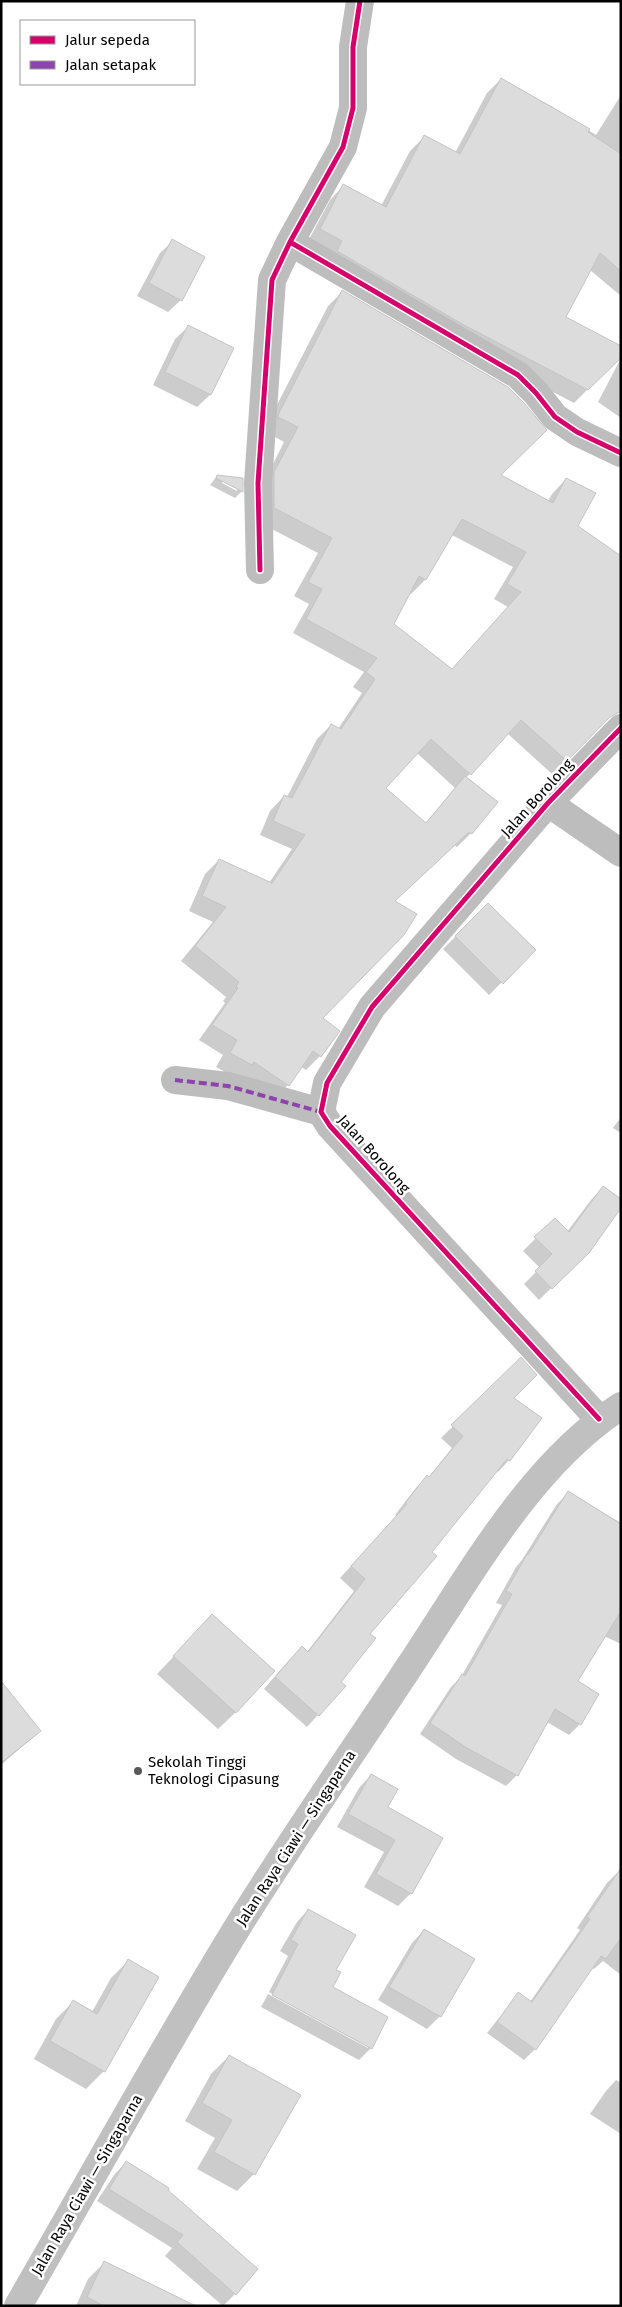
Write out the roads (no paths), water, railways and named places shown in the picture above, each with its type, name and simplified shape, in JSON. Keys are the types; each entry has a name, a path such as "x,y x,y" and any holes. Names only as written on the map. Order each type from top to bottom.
{"main road":[{"name":"Jalan Raya Ciawi — Singaparna","path":"18,2306 241,1922 273,1872 518,1505 563,1452 610,1413"}],"street":[{"path":"260,570 258,483 272,280 290,242 343,146 353,108 353,46 360,1"},
{"path":"290,242 518,375 536,393 555,417 577,432 621,453"},
{"name":"Jalan Borolong","path":"610,1413 330,1126 321,1112 327,1083 372,1007 548,803 621,728"},
{"path":"548,803 621,853"},
{"path":"175,1080 228,1086 321,1112"}],"place":[{"name":"Sekolah Tinggi Teknologi Cipasung","path":"138,1771"}]}
